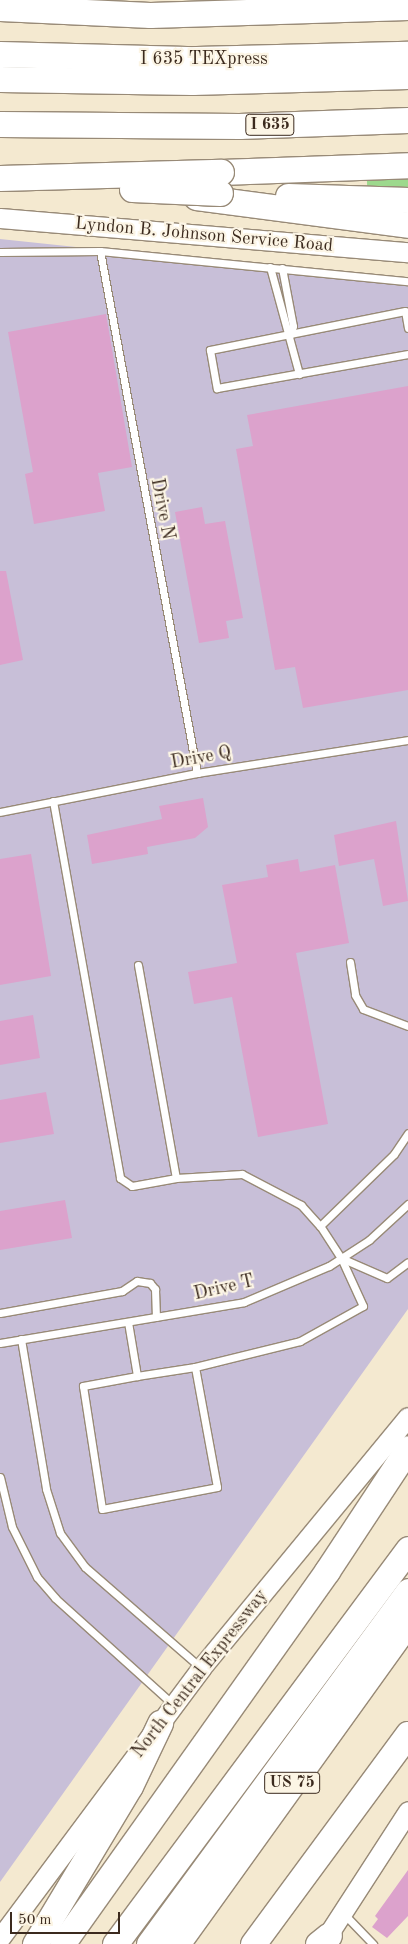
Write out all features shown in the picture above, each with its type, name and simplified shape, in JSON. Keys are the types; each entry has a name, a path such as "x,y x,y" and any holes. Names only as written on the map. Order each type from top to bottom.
{"highway":[{"path":"97,14 133,0"},
{"path":"0,8 97,14 408,7"},
{"name":"I 635 TEXpress","path":"0,54 196,60 408,54"},
{"name":"I 635 TEXpress","path":"0,79 192,82 408,76"},
{"name":"I 635","path":"0,124 239,126 408,120"},
{"path":"0,180 408,165"},
{"path":"0,170 408,226"},
{"path":"0,180 408,200"},
{"path":"68,1935 327,1571 408,1448"},
{"path":"392,1571 408,1534"},
{"name":"US 75","path":"115,1944 408,1549"},
{"path":"149,1944 408,1592"},
{"name":"US 75","path":"177,1944 408,1623"},
{"path":"35,1944 130,1786 167,1714"},
{"path":"253,1944 408,1734"},
{"path":"154,1944 182,1901"}],"main road":[{"name":"Lyndon B. Johnson Service Road","path":"0,218 408,252"},
{"name":"North Central Expressway","path":"0,1938 201,1668 408,1417"},
{"path":"323,1941 344,1914 408,1811"}],"lane":[{"path":"0,252 100,251 408,281"},
{"name":"Drive N","path":"100,251 197,773"},
{"path":"270,267 282,327 290,335"},
{"path":"282,268 293,326 290,335 298,374"},
{"path":"408,328 406,311 210,350 217,388 408,354"},
{"name":"Drive Q","path":"0,812 197,773 408,740"},
{"path":"52,801 120,1178 132,1186 176,1178 242,1174 302,1205 320,1226 341,1258 363,1306 300,1342 194,1368 83,1386 102,1510 217,1487 194,1368"},
{"path":"350,962 355,995 363,1009 408,1026"},
{"path":"138,965 176,1178"},
{"path":"320,1226 394,1154 408,1134"},
{"name":"Drive T","path":"0,1343 244,1302 281,1289 341,1258 408,1204"},
{"path":"341,1258 387,1278 408,1262"},
{"path":"0,1313 122,1291 138,1281 150,1283 155,1289 156,1317"},
{"path":"128,1322 137,1376"},
{"path":"21,1339 46,1489 60,1534 85,1568 201,1668"},
{"path":"0,1477 12,1527 37,1576 55,1598 167,1714"},
{"path":"344,1914 373,1944"}],"shaded area":[{"path":"0,239 408,282 408,1309 0,1882"}],"green space":[{"path":"408,154 408,211 368,208 366,156"}],"building":[{"path":"106,314 132,467 98,473 105,511 34,524 25,474 33,472 8,332"},
{"path":"408,386 408,690 303,708 295,667 275,670 236,449 253,446 247,415"},
{"path":"202,507 205,524 225,521 243,618 226,621 229,638 199,643 175,512"},
{"path":"0,571 6,571 23,660 0,665"},
{"path":"203,798 208,827 195,838 147,847 148,854 92,864 87,835 162,819 159,806"},
{"path":"396,821 408,901 383,906 374,859 339,866 334,835"},
{"path":"31,854 51,976 0,985 0,859"},
{"path":"298,859 300,872 335,865 349,943 296,953 328,1124 258,1137 232,997 194,1004 188,972 237,963 222,885 268,877 266,865"},
{"path":"33,1015 40,1058 0,1065 0,1021"},
{"path":"46,1092 54,1134 0,1143 0,1100"},
{"path":"65,1200 72,1238 0,1250 0,1211"},
{"path":"408,1870 408,1916 387,1938 372,1927 378,1919 375,1916"}]}
